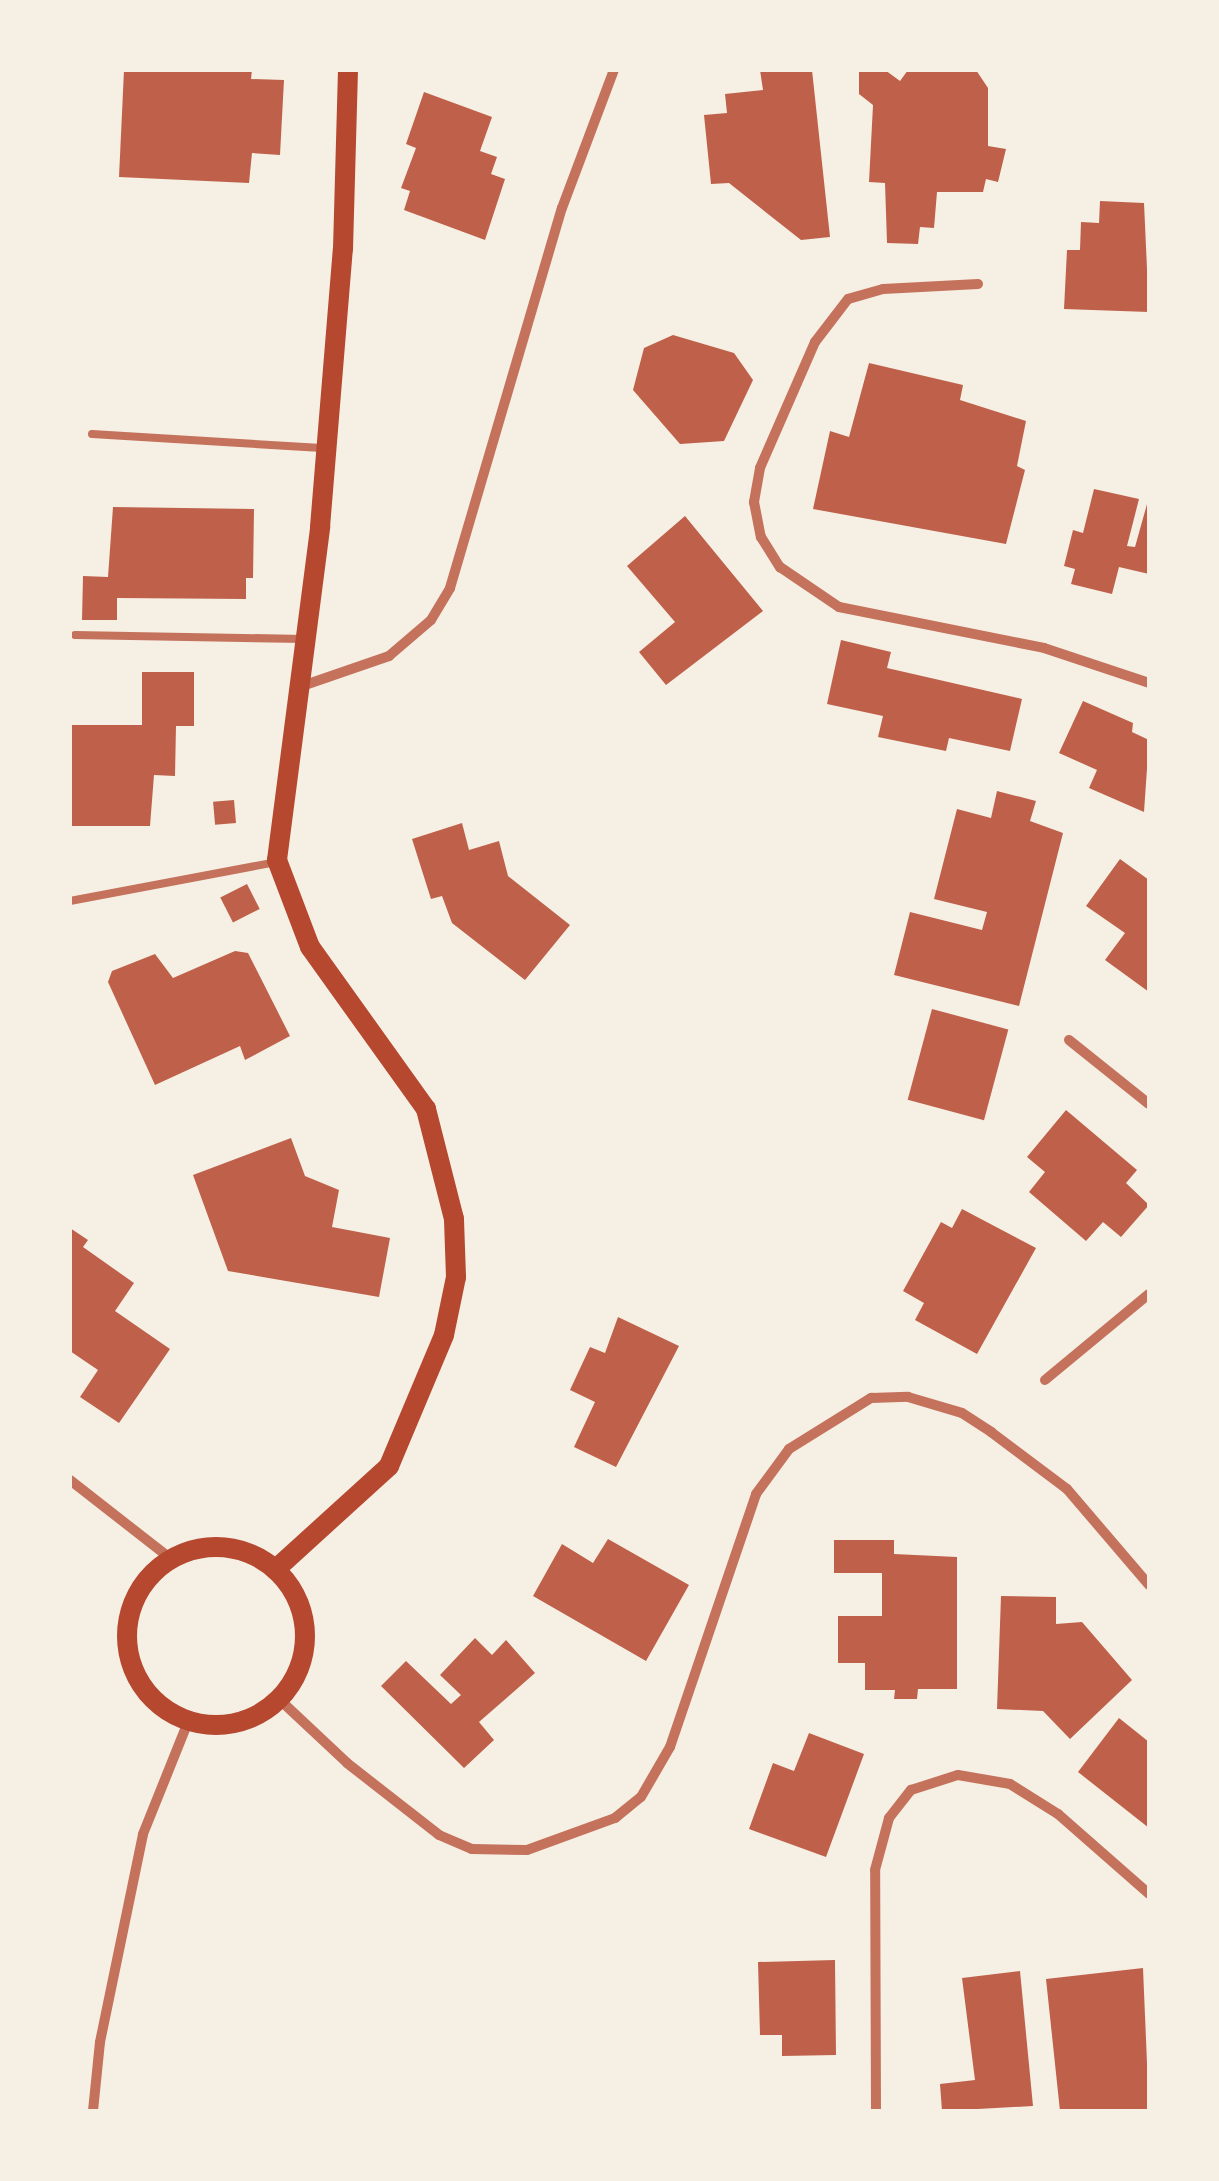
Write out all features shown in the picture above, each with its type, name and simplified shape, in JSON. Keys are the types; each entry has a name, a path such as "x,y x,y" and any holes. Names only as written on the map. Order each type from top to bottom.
{"main road":[{"path":"276,1569 389,1466 438,1353 456,1277 454,1219 426,1108 310,947 278,862 304,685 327,448 343,249 348,70"},
{"path":"225,1548 276,1569 294,1592 305,1648 297,1677 280,1700 236,1724 188,1722 150,1698 128,1646 139,1591 171,1559 225,1548"}],"street":[{"path":"304,685 337,678 388,656 431,620 450,588 562,208 614,70"},
{"path":"978,284 883,290 848,299 815,342 760,468 754,502 761,537 793,579 839,607 1044,648 1149,683"},
{"path":"1070,1040 1149,1104"},
{"path":"1045,1380 1149,1294"},
{"path":"280,1700 378,1787 440,1835 472,1850 527,1850 615,1818 641,1797 670,1747 756,1494 789,1449 871,1398 908,1397 962,1413 991,1432 1067,1489 1149,1586"},
{"path":"70,1480 171,1559"},
{"path":"93,2111 100,2042 143,1834 188,1722"},
{"path":"876,2111 875,1870 888,1818 911,1790 958,1774 1010,1784 1058,1814 1149,1894"}],"lane":[{"path":"92,434 327,448"},
{"path":"75,635 309,639"},
{"path":"70,901 278,862"}],"building":[{"path":"124,70 252,70 251,79 284,80 280,155 252,153 249,183 119,177"},
{"path":"760,70 812,70 830,237 801,240 729,183 711,184 704,115 727,113 725,94 763,90"},
{"path":"859,70 885,70 900,81 908,70 976,70 988,88 988,146 1006,149 998,182 986,179 983,192 937,192 934,228 920,227 918,244 887,243 885,183 869,182 873,105 859,94"},
{"path":"424,92 492,117 480,151 497,157 491,174 505,179 485,240 404,210 410,191 401,188 416,148 406,144"},
{"path":"1100,201 1144,203 1149,312 1064,309 1067,250 1080,250 1081,222 1099,223"},
{"path":"673,335 734,353 753,380 724,441 680,444 633,390 644,348"},
{"path":"869,363 963,385 960,400 1026,421 1017,466 1025,470 1006,544 813,509 830,431 849,437"},
{"path":"1094,489 1139,499 1127,546 1135,547 1149,497 1149,574 1119,567 1112,594 1071,584 1075,569 1064,566 1073,530 1083,533"},
{"path":"113,507 254,509 253,578 246,578 246,599 117,598 117,620 82,620 83,576 108,577"},
{"path":"685,516 763,611 666,685 639,652 675,622 627,566"},
{"path":"841,640 891,652 887,668 1022,699 1010,751 949,738 946,751 878,737 883,716 827,704"},
{"path":"142,672 194,672 194,726 176,726 175,776 154,775 150,826 70,826 70,725 142,725"},
{"path":"1083,701 1133,723 1132,732 1149,740 1144,812 1089,788 1097,770 1059,753"},
{"path":"997,791 1036,801 1030,821 1063,833 1019,1006 894,975 910,912 982,930 987,912 934,899 957,809 991,818"},
{"path":"234,800 236,823 215,825 213,802"},
{"path":"462,823 469,850 499,841 508,876 570,925 525,980 452,923 442,896 431,899 412,839"},
{"path":"1120,859 1149,880 1149,992 1105,960 1125,933 1086,906"},
{"path":"247,884 260,909 233,923 220,898"},
{"path":"235,951 248,953 290,1036 245,1060 240,1046 155,1085 108,982 112,971 155,954 173,978"},
{"path":"932,1009 1008,1029 984,1120 908,1100"},
{"path":"1066,1110 1137,1170 1126,1183 1149,1205 1121,1237 1103,1222 1086,1241 1029,1192 1045,1172 1027,1157"},
{"path":"291,1138 305,1176 339,1190 332,1227 390,1238 379,1297 228,1271 193,1175"},
{"path":"962,1209 1036,1248 977,1354 915,1320 924,1303 903,1291 941,1222 952,1228"},
{"path":"70,1228 88,1240 83,1247 134,1283 115,1311 170,1349 119,1423 80,1397 98,1370 70,1351"},
{"path":"618,1317 679,1346 616,1467 574,1447 595,1402 570,1390 590,1347 605,1353"},
{"path":"608,1539 689,1585 646,1661 533,1596 562,1544 593,1563"},
{"path":"834,1540 894,1540 894,1554 957,1557 957,1689 918,1689 917,1699 894,1699 895,1690 865,1690 865,1663 838,1663 838,1616 882,1616 882,1573 834,1573"},
{"path":"1001,1596 1056,1597 1056,1624 1082,1622 1132,1680 1070,1739 1043,1711 997,1709"},
{"path":"475,1638 492,1655 506,1640 535,1673 479,1722 494,1740 464,1768 381,1686 406,1661 451,1704 461,1695 440,1675"},
{"path":"1119,1718 1149,1742 1149,1828 1078,1772"},
{"path":"809,1733 864,1754 826,1857 749,1829 773,1763 794,1771"},
{"path":"835,1960 836,2055 782,2056 782,2035 760,2035 758,1962"},
{"path":"1143,1968 1149,2111 1060,2111 1046,1979"},
{"path":"1020,1971 1033,2106 942,2111 940,2084 975,2080 962,1978"}]}
